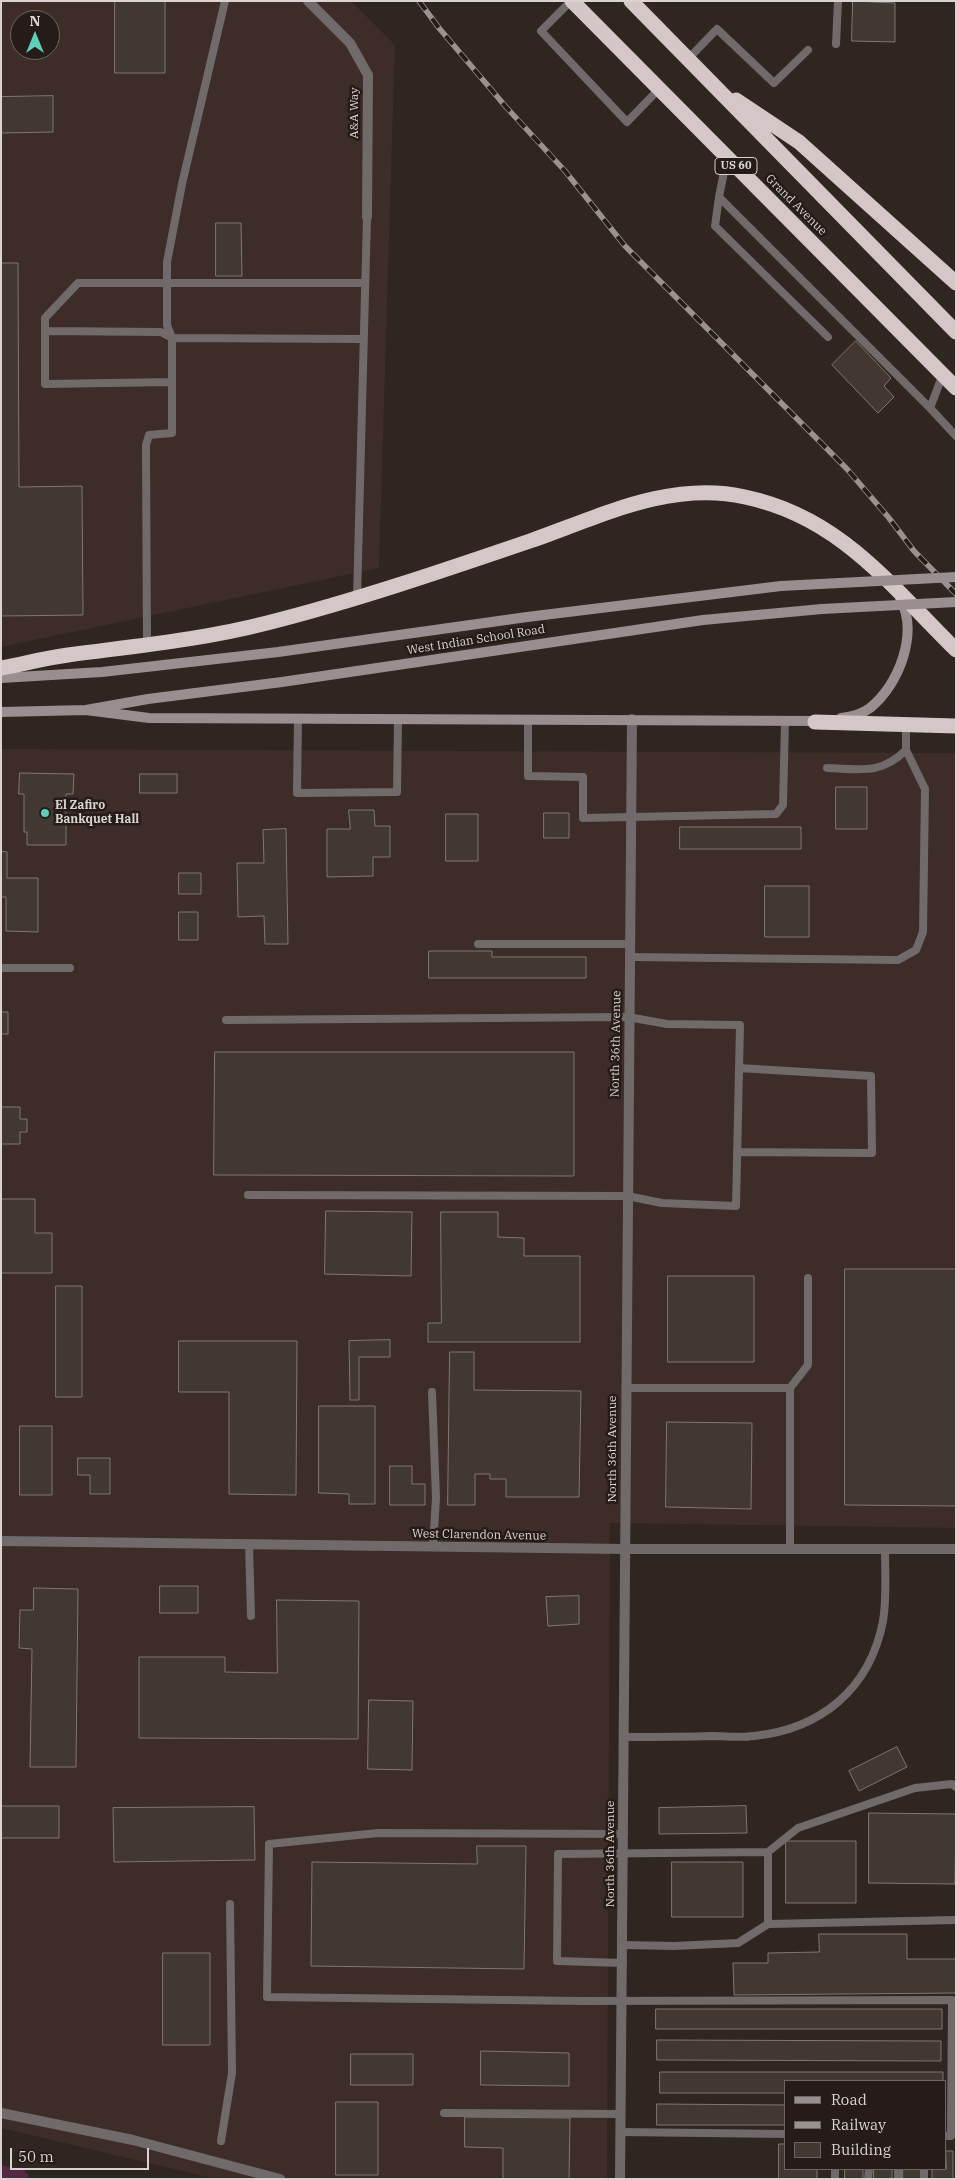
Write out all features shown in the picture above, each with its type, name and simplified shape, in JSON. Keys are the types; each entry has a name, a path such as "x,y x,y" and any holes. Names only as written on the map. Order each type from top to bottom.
{"highway":[{"name":"Grand Avenue","path":"572,1 955,386"},
{"name":"Grand Avenue","path":"631,1 956,332"},
{"path":"709,81 799,142 956,283"},
{"path":"1,668 65,655 147,646 212,636 268,623 530,541 646,500 693,493 743,496 795,512 838,537 894,586 956,650"},
{"path":"815,722 906,723 956,726"}],"main road":[{"name":"West Indian School Road","path":"1,678 102,672 278,652 527,616 780,586 956,577"},
{"path":"86,710 149,718 632,719 815,722 847,718 869,709 886,691 894,679 904,650 906,618 903,603 894,586"},
{"name":"West Indian School Road","path":"1,712 86,710 148,699 282,682 703,620 822,609 956,602"}],"street":[{"name":"A&A Way","path":"308,1 350,43 368,74 367,217"},
{"name":"North 36th Avenue","path":"620,2179 624,1854 628,1017 632,719"},
{"name":"West Clarendon Avenue","path":"1,1541 625,1549 956,1549"},
{"path":"1,2113 132,2140 280,2179"}],"lane":[{"path":"147,646 146,445 148,435 172,433 172,338 167,325 167,262 182,184 225,1"},
{"path":"572,1 541,31 627,122 659,89"},
{"path":"836,44 838,1"},
{"path":"688,59 717,29 774,82 808,50"},
{"path":"727,157 715,226 828,337"},
{"path":"720,197 956,436"},
{"path":"357,596 367,217"},
{"path":"172,382 45,384 45,318 78,283 365,283"},
{"path":"45,331 161,332 172,338 364,339"},
{"path":"930,408 943,374"},
{"path":"298,719 297,792 397,792 398,719"},
{"path":"528,719 528,776 583,778 583,818 776,814 783,805 785,721"},
{"path":"630,957 898,960 916,950 923,932 925,788 906,750 906,723"},
{"path":"828,768 874,769 895,761 906,750"},
{"path":"478,944 629,944"},
{"path":"1,968 70,968"},
{"path":"226,1020 628,1017 667,1024 740,1025 736,1206 662,1203 627,1196 248,1195"},
{"path":"737,1152 872,1153 871,1076 739,1068"},
{"path":"790,1549 790,1388 808,1365 808,1278"},
{"path":"626,1388 790,1388"},
{"path":"432,1392 436,1498 433,1547"},
{"path":"249,1544 251,1616"},
{"path":"624,1737 754,1736 789,1728 819,1716 845,1698 864,1673 883,1621 885,1549"},
{"path":"623,1963 557,1961 558,1854 768,1852 798,1828 914,1788 952,1784 956,1787"},
{"path":"624,1834 378,1833 269,1844 267,1997 584,2001 622,1999 952,2000 951,2138"},
{"path":"768,1852 768,1924"},
{"path":"222,2142 232,2073 230,1904"},
{"path":"623,1945 674,1946 738,1943 768,1924 956,1920"},
{"path":"444,2112 621,2114"},
{"path":"621,2132 784,2134"}],"shaded area":[{"path":"1,1 351,1 395,45 379,568 1,647"},
{"path":"1,749 956,753 956,1528 610,1523 607,2179 216,2179 1,2128"}],"building":[{"path":"115,1 165,1 165,73 115,73"},
{"path":"853,1 895,3 895,42 852,41"},
{"path":"53,96 53,132 1,133 1,97"},
{"path":"216,223 241,223 242,276 216,276"},
{"path":"1,263 18,263 19,487 82,486 83,615 1,616"},
{"path":"856,341 891,378 884,386 894,397 878,413 832,365"},
{"name":"El Zafiro Bankquet Hall","path":"20,773 74,774 73,794 66,794 66,845 27,845 27,832 24,832 24,794 19,794"},
{"path":"140,774 177,774 177,793 140,793"},
{"path":"836,787 867,787 867,829 836,829"},
{"path":"349,810 374,810 375,826 390,826 390,857 373,857 373,876 327,877 327,829 350,829"},
{"path":"544,813 569,813 569,838 544,838"},
{"path":"446,814 478,814 478,861 446,861"},
{"path":"680,827 801,827 801,849 680,849"},
{"path":"286,829 288,944 265,944 264,916 238,917 237,863 264,863 263,830"},
{"path":"1,851 7,852 7,878 38,878 38,932 6,931 6,897 1,897"},
{"path":"179,873 201,873 201,894 179,894"},
{"path":"765,886 809,886 809,937 765,937"},
{"path":"179,912 198,912 198,940 179,940"},
{"path":"429,951 492,951 492,957 586,957 586,978 429,978"},
{"path":"1,1012 8,1012 8,1034 1,1034"},
{"path":"215,1052 574,1052 574,1176 214,1175"},
{"path":"1,1107 20,1107 20,1119 27,1119 27,1132 20,1132 20,1144 1,1144"},
{"path":"1,1199 35,1199 35,1233 52,1233 52,1273 1,1273"},
{"path":"326,1211 412,1212 411,1276 325,1274"},
{"path":"441,1212 498,1212 498,1237 524,1238 524,1256 580,1256 580,1342 428,1342 428,1323 441,1323"},
{"path":"845,1269 956,1269 956,1506 845,1505"},
{"path":"668,1276 754,1276 754,1362 668,1362"},
{"path":"56,1286 82,1286 82,1397 56,1397"},
{"path":"390,1340 390,1357 359,1357 359,1400 350,1400 349,1341"},
{"path":"179,1341 297,1341 296,1495 229,1494 229,1392 179,1392"},
{"path":"450,1352 474,1352 474,1390 581,1391 579,1497 506,1497 506,1479 490,1479 490,1474 475,1474 475,1505 448,1505"},
{"path":"319,1406 375,1406 375,1504 349,1504 349,1494 319,1493"},
{"path":"667,1422 752,1423 751,1509 666,1507"},
{"path":"20,1426 52,1426 52,1495 20,1495"},
{"path":"78,1458 110,1458 110,1494 90,1494 90,1475 78,1475"},
{"path":"390,1466 412,1466 412,1484 425,1484 425,1505 390,1505"},
{"path":"160,1586 198,1586 198,1613 160,1613"},
{"path":"34,1588 78,1589 76,1767 30,1767 32,1649 19,1648 20,1610 33,1610"},
{"path":"579,1596 579,1624 548,1626 546,1597"},
{"path":"277,1600 359,1601 358,1739 139,1738 139,1657 225,1657 225,1672 277,1673"},
{"path":"369,1700 413,1701 412,1770 368,1769"},
{"path":"897,1747 907,1767 859,1791 849,1771"},
{"path":"1,1806 59,1806 59,1838 1,1838"},
{"path":"746,1806 747,1833 659,1834 659,1808"},
{"path":"254,1807 255,1860 114,1862 113,1808"},
{"path":"869,1813 956,1814 955,1884 869,1883"},
{"path":"786,1841 856,1841 856,1903 786,1903"},
{"path":"477,1846 526,1846 524,1969 311,1966 312,1862 477,1864"},
{"path":"672,1862 743,1862 743,1917 672,1917"},
{"path":"819,1934 907,1934 907,1959 956,1959 956,1993 734,1995 733,1963 768,1963 768,1953 819,1952"},
{"path":"163,1953 210,1953 210,2045 163,2045"},
{"path":"656,2009 942,2009 942,2029 656,2029"},
{"path":"657,2040 941,2041 941,2061 657,2060"},
{"path":"481,2051 569,2053 569,2086 481,2085"},
{"path":"351,2054 413,2054 413,2085 351,2085"},
{"path":"660,2072 943,2072 943,2080 784,2080 784,2093 660,2093"},
{"path":"336,2102 378,2102 378,2175 336,2175"},
{"path":"657,2104 784,2105 784,2125 657,2125"},
{"path":"465,2117 570,2118 569,2179 503,2179 503,2148 465,2147"},
{"path":"779,2144 784,2144 784,2170 817,2170 817,2179 779,2179"},
{"path":"947,2151 953,2151 953,2179 932,2179 932,2170 947,2170"},
{"path":"845,2170 863,2170 863,2179 845,2179"},
{"path":"874,2170 892,2170 892,2179 874,2179"},
{"path":"903,2170 921,2170 921,2179 903,2179"}],"waterway":[{"path":"1,2175 19,2179"}],"railway":[{"path":"419,1 439,28 506,107 565,171 625,246 847,469 889,518 914,551 956,594"}],"place":[{"name":"El Zafiro Bankquet Hall","path":"45,813"}]}
